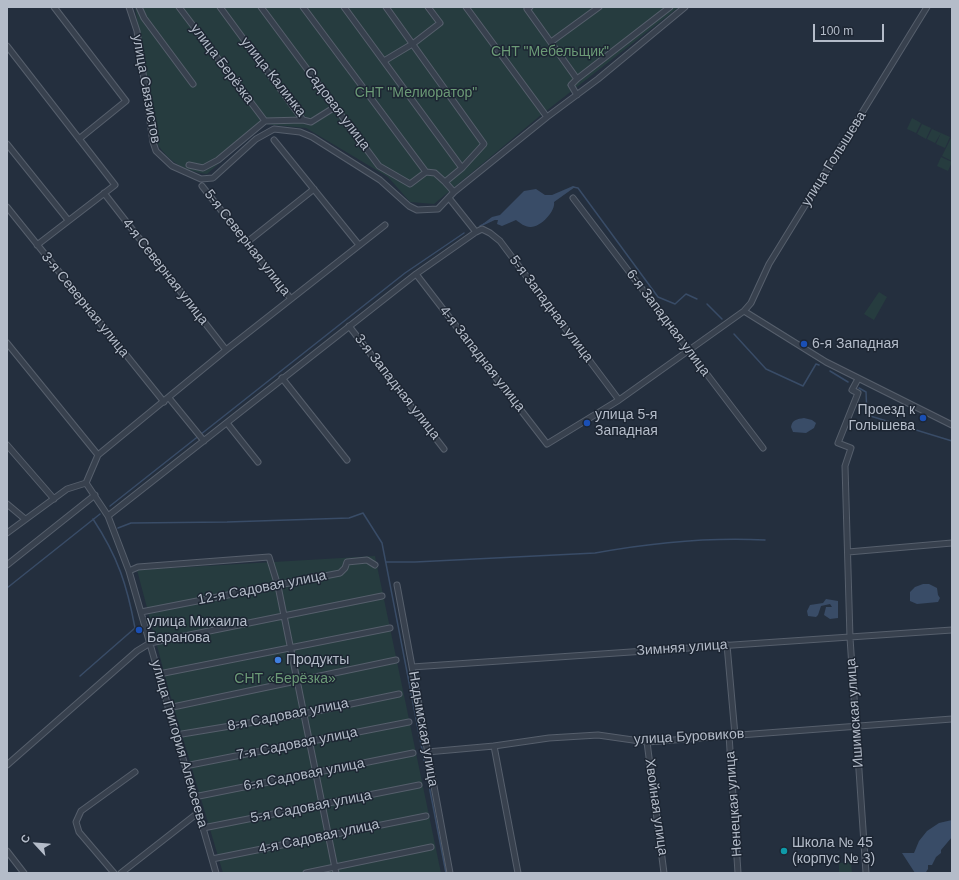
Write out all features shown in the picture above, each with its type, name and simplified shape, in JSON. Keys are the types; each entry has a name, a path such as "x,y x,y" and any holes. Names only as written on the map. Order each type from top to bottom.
{"street":[{"name":"улица Связистов","path":"129,7 137,31 153,142 156,151 172,166 201,179 213,178 256,139 274,129 285,129 300,132 312,137 380,180 409,206 417,210 438,209 449,198"},
{"path":"139,7 144,18 193,84"},
{"name":"улица Берёзка","path":"179,7 265,121"},
{"name":"улица Калинка","path":"220,7 303,120 310,122 335,107"},
{"name":"Садовая улица","path":"261,7 379,166 410,184 426,172"},
{"path":"303,7 426,172 435,173 454,192"},
{"path":"344,7 462,168"},
{"path":"386,7 414,43 484,144 462,168 445,182"},
{"path":"384,61 414,43 440,23 428,7"},
{"path":"466,7 547,117"},
{"path":"550,42 599,7"},
{"path":"577,95 570,85 670,7"},
{"path":"108,516 416,274 476,232 449,198 454,192 685,7"},
{"name":"улица Голышева","path":"744,311 751,303 762,277 773,258 927,7"},
{"path":"58,8 126,101 79,139"},
{"path":"529,8 550,42 577,79"},
{"path":"7,46 115,185 37,245"},
{"path":"189,165 203,168 218,160 265,121 303,120"},
{"path":"274,140 359,245"},
{"path":"7,144 68,220"},
{"name":"5-я Северная улица","path":"202,186 292,299"},
{"path":"246,243 314,189"},
{"name":"4-я Северная улица","path":"104,194 226,350"},
{"name":"6-я Западная улица","path":"573,198 763,448"},
{"name":"3-я Северная улица","path":"7,207 164,402"},
{"path":"7,533 71,487 86,483 98,455 226,350 385,225"},
{"name":"5-я Западная улица","path":"476,232 482,229 500,241 619,400"},
{"name":"4-я Западная улица","path":"416,274 548,444 619,400"},
{"path":"619,400 744,311 808,352 952,425"},
{"name":"3-я Западная улица","path":"349,326 444,449"},
{"path":"7,343 98,455"},
{"path":"282,378 347,460"},
{"name":"Ишимская улица","path":"858,378 852,390 858,393 838,443 851,448 845,466 850,638 866,873"},
{"path":"169,398 204,441"},
{"path":"227,423 258,462"},
{"path":"7,445 54,499"},
{"name":"улица Григория Алексеева","path":"86,483 108,516 129,571 216,873"},
{"path":"7,565 95,495"},
{"path":"7,504 25,519"},
{"path":"848,552 952,543"},
{"path":"129,571 138,567 269,557 278,586 285,617 303,714 336,873"},
{"name":"12-я Садовая улица","path":"141,612 340,573 345,568 347,562 367,560 375,565"},
{"name":"Надымская улица","path":"397,585 450,873"},
{"path":"7,765 137,651 150,643 285,617 382,596"},
{"path":"159,674 390,628"},
{"name":"Зимняя улица","path":"412,667 952,630"},
{"name":"Ненецкая улица","path":"727,645 735,735"},
{"path":"168,708 396,660"},
{"name":"8-я Садовая улица","path":"176,735 303,714 399,694"},
{"name":"улица Буровиков","path":"427,752 494,746 549,738 598,735 633,742 647,742 952,718"},
{"name":"7-я Садовая улица","path":"185,766 409,722"},
{"name":"Ненецкая улица","path":"729,735 738,873"},
{"name":"Хвойная улица","path":"647,742 664,873"},
{"path":"494,746 518,873"},
{"name":"6-я Садовая улица","path":"194,797 413,753"},
{"path":"114,873 78,832 77,819 81,811 135,772"},
{"name":"5-я Садовая улица","path":"203,828 419,785"},
{"path":"121,873 198,812"},
{"name":"4-я Садовая улица","path":"212,859 426,816"},
{"path":"306,873 432,847"},
{"path":"7,851 24,873"}],"green space":[{"name":"СНТ \"Мелиоратор\"","path":"135,7 679,7 541,115 434,204 410,202 388,177 306,128 264,124 207,174 192,171 179,165 168,157 158,145"},
{"path":"912,118 921,123 916,133 907,129"},
{"path":"922,124 931,128 926,139 917,134"},
{"path":"932,129 941,133 935,143 927,139"},
{"path":"941,133 950,137 945,148 936,144"},
{"path":"952,138 952,161 942,156"},
{"path":"941,157 952,162 948,171 937,166"},
{"path":"879,292 887,297 874,320 864,314"},
{"name":"СНТ «Берёзка»","path":"375,556 441,873 223,873 169,691 137,570"},
{"path":"851,862 852,873 839,873 839,863"}],"water":[{"path":"573,186 575,187 554,202 554,206 550,214 543,222 534,227 528,227 516,220 502,226 497,224 498,220 492,220 480,226 492,217 500,215 524,191 536,189 545,195 552,195"},
{"path":"804,418 812,420 816,423 814,428 806,433 793,432 791,427 792,423 797,419"},
{"path":"923,584 929,584 937,588 940,598 938,602 917,604 910,601 910,592 915,587"},
{"path":"826,599 838,601 838,618 830,619 824,615 826,607 832,607 830,604 821,606 816,617 808,616 807,611 810,605 823,603"},
{"path":"952,820 952,837 941,850 941,853 936,857 932,865 928,865 926,872 915,873 902,853 914,853 919,841 927,831 939,823"}],"waterway":[{"path":"573,187 578,188 658,297 675,304 686,294 697,299"},
{"path":"480,226 495,219"},
{"path":"110,506 405,273 464,233"},
{"path":"707,304 722,319"},
{"path":"734,334 766,369 803,386 816,364 819,365"},
{"path":"830,371 848,382"},
{"path":"859,388 866,392 867,415 952,441"},
{"path":"118,528 131,523 227,522 349,518 363,513 382,543 446,873"},
{"path":"7,588 100,514"},
{"path":"80,676 135,628 129,598 115,559 93,519"},
{"path":"386,562 415,562 595,553 637,546 701,540 765,540"}],"place":[{"name":"6-я Западная","path":"804,344"},
{"name":"Проезд к Голышева","path":"923,418"},
{"name":"улица 5-я Западная","path":"587,423"},
{"name":"улица Михаила Баранова","path":"139,630"},
{"name":"Продукты","path":"278,660"},
{"name":"Школа № 45 (корпус № 3)","path":"784,851"}],"park label":[{"name":"СНТ \"Мебельщик\"","path":"550,52"}]}
